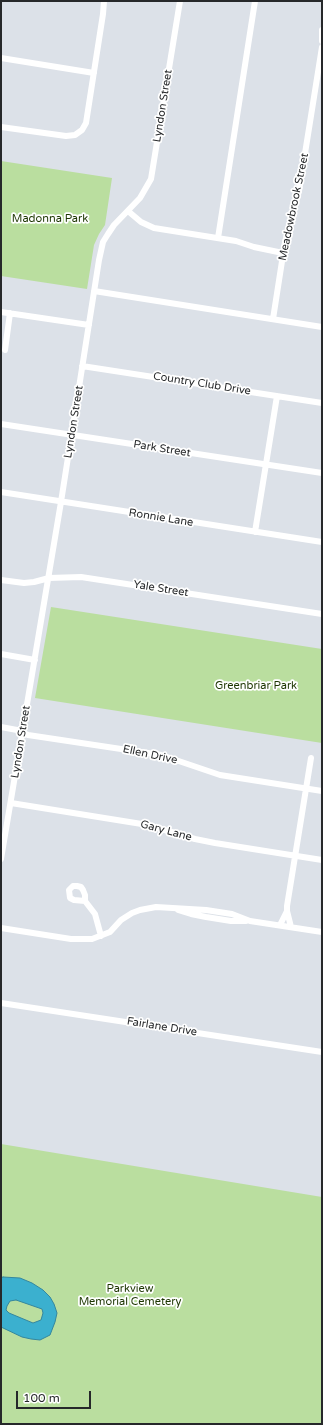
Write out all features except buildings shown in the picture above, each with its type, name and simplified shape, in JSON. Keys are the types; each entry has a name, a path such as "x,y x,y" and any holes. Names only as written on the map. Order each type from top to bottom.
{"street":[{"path":"1,127 66,136 71,136 82,130 86,123 104,1"},
{"name":"Lyndon Street","path":"1,859 49,578 103,242 114,226 144,192 153,173 180,1"},
{"path":"218,238 255,1"},
{"path":"322,30 322,41"},
{"name":"Meadowbrook Street","path":"273,319 283,253 299,191 322,47"},
{"path":"1,58 94,73"},
{"path":"128,211 141,222 154,228 236,241 254,248 283,253"},
{"path":"94,291 322,327"},
{"path":"1,312 89,325"},
{"path":"5,350 10,313"},
{"name":"Country Club Drive","path":"82,366 322,403"},
{"path":"255,532 277,396"},
{"name":"Park Street","path":"1,424 322,473"},
{"name":"Ronnie Lane","path":"1,492 322,542"},
{"name":"Yale Street","path":"1,580 17,583 28,583 49,578 70,576 86,577 322,614"},
{"path":"1,654 35,660"},
{"name":"Ellen Drive","path":"1,728 28,734 161,755 220,775 322,791"},
{"path":"291,927 287,906 311,758"},
{"name":"Gary Lane","path":"11,803 148,825 215,843 322,860"},
{"path":"85,901 95,914 100,936"},
{"path":"1,928 78,940 92,939 110,932 121,920 140,910 156,907 192,908 232,914 250,921 322,932"},
{"path":"280,925 288,911"},
{"name":"Fairlane Drive","path":"1,1002 322,1052"}],"green space":[{"name":"Madonna Park","path":"1,161 112,178 105,225 94,245 87,289 1,276"},
{"name":"Greenbriar Park","path":"51,607 322,649 322,743 35,698"},
{"name":"Parkview Memorial Cemetery","path":"1,1144 322,1197 322,1424 1,1424"}],"water":[{"path":"1,1278 20,1278 32,1283 43,1290 50,1297 57,1313 50,1335 40,1340 31,1339 22,1337 1,1327","holes":["16,1300 42,1309 43,1313 41,1320 33,1323 9,1313 6,1310 10,1301"]}]}
